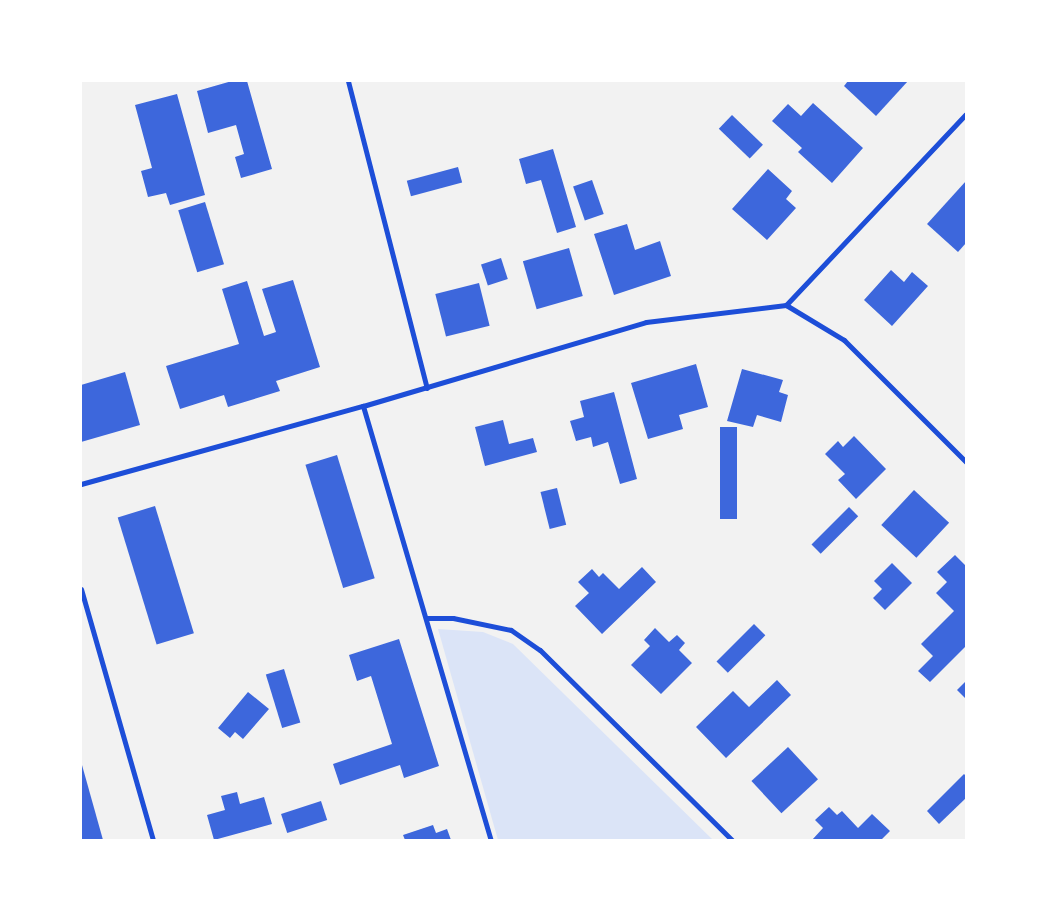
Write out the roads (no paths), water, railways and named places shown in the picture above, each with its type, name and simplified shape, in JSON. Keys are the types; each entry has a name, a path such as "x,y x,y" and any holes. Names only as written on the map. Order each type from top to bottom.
{"street":[{"path":"348,81 427,388"},
{"path":"786,304 966,114"},
{"path":"81,484 427,388 646,322 786,304 844,340 966,462"},
{"path":"363,406 491,840"},
{"path":"81,589 152,840"},
{"path":"426,618 453,618 511,630 540,650 732,840"}]}
